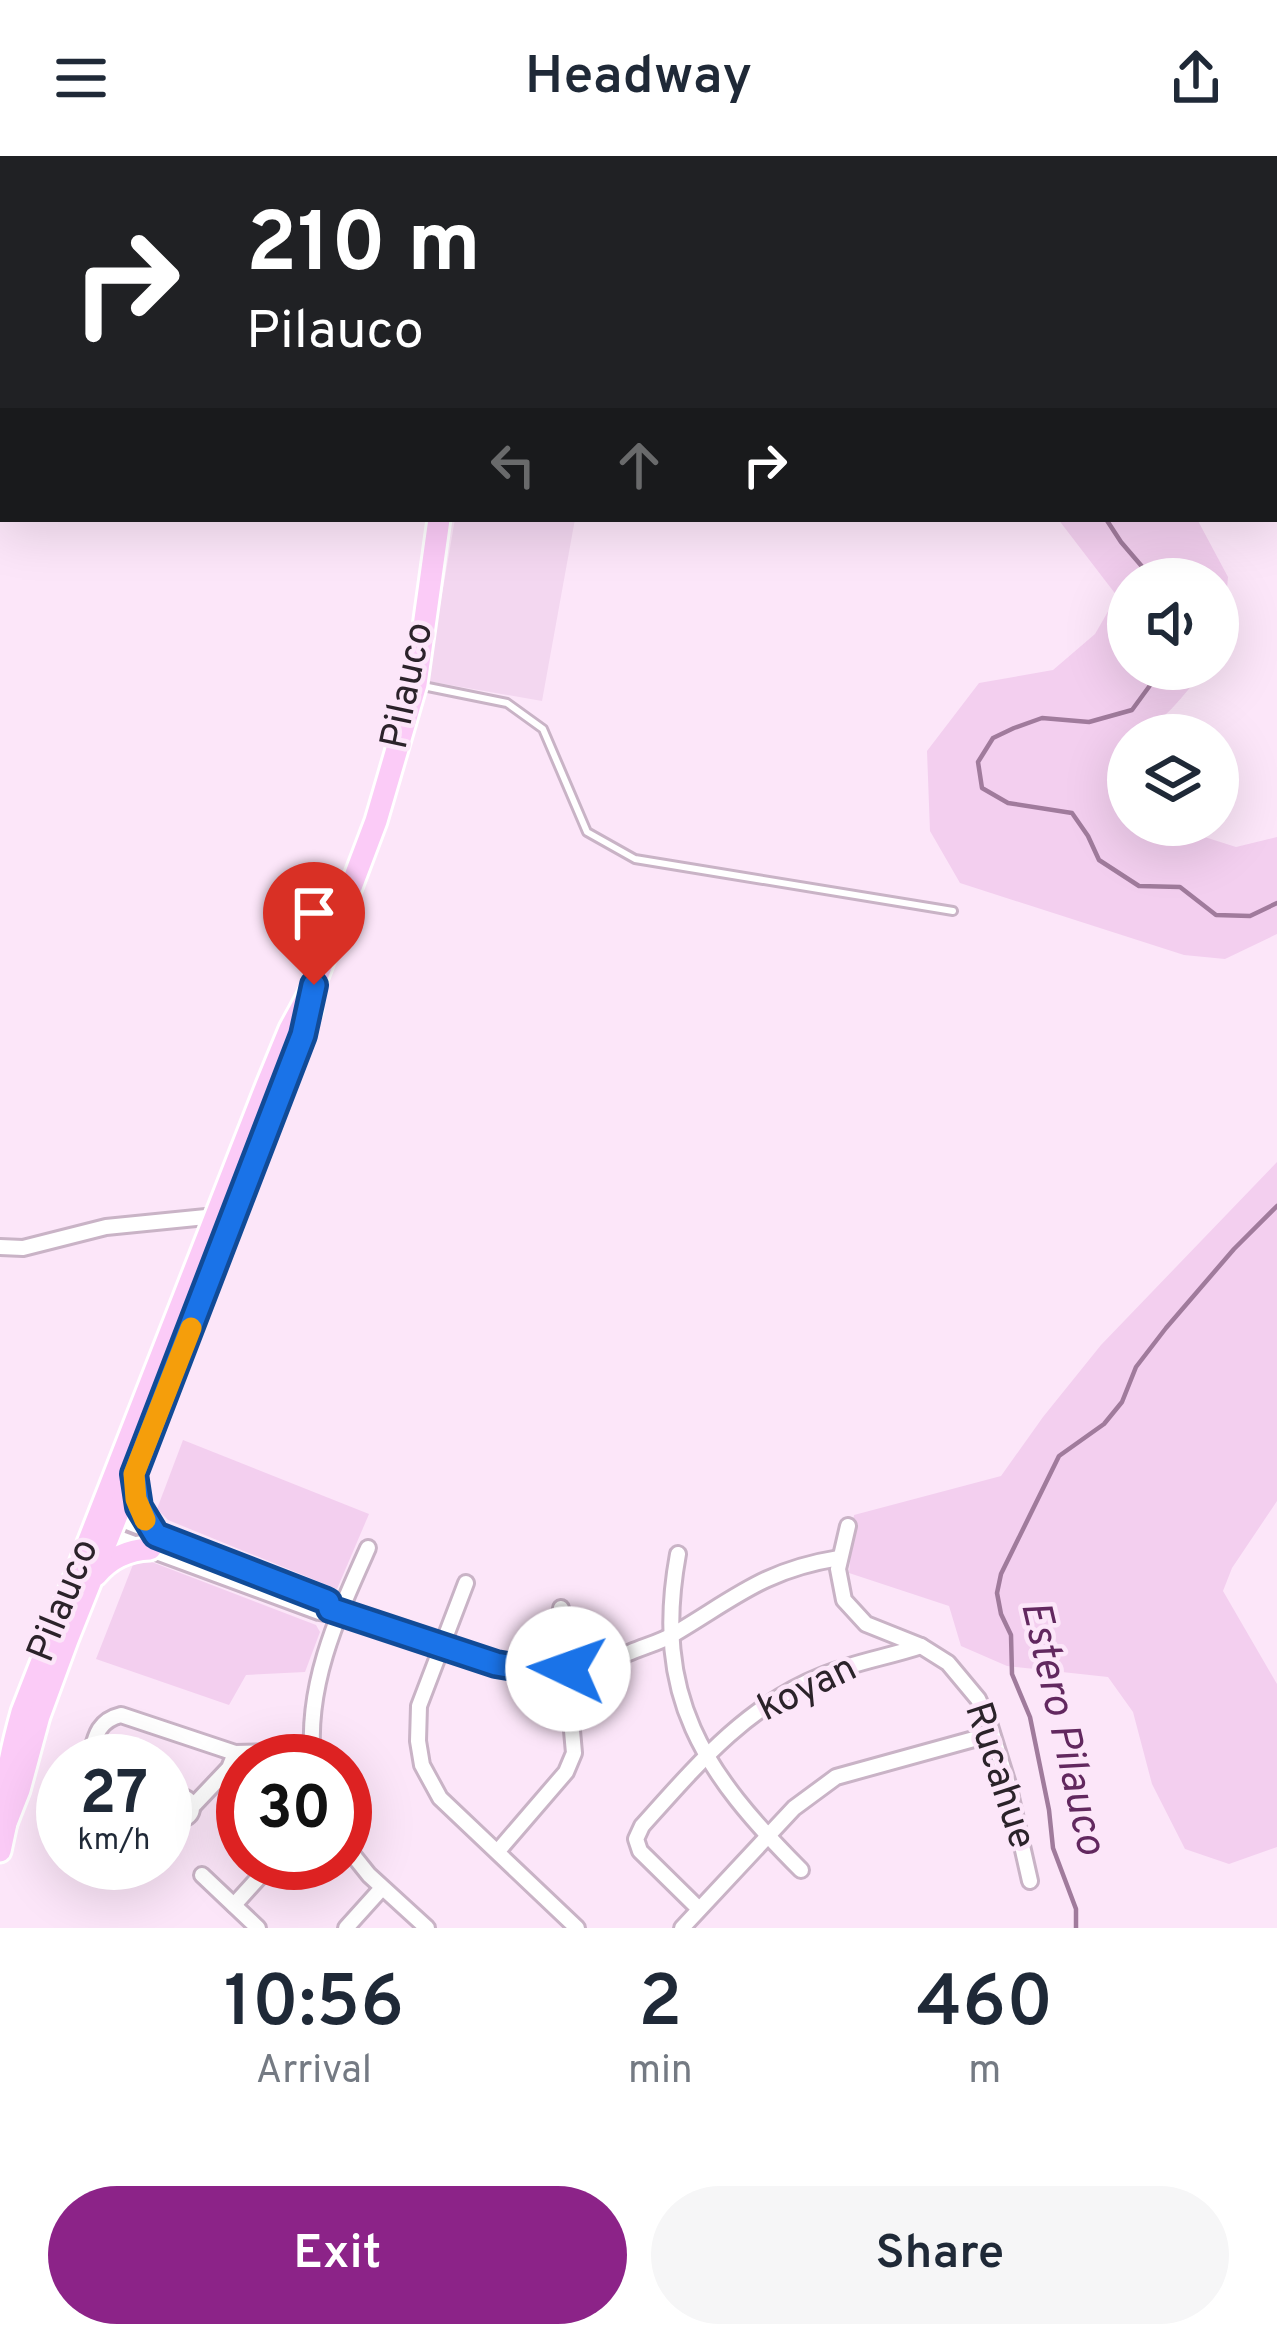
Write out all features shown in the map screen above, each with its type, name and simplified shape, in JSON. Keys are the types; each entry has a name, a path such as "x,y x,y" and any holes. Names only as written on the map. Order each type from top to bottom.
{"main road":[{"name":"Pilauco","path":"2,1834 12,1749 22,1712 105,1523 217,1216 290,1029 314,985 376,821 416,685 440,522"},
{"name":"Pilauco","path":"2,1834 39,1716 90,1586 105,1523 134,1474 303,1035 314,985"},
{"path":"90,1586 114,1558 153,1542 139,1507 134,1474"}],"street":[{"path":"0,1247 23,1248 148,1221 217,1216"},
{"path":"105,1523 324,1600 335,1611 442,1646 514,1667 568,1669 614,1659 670,1636 754,1583 794,1567 839,1558 848,1526"},
{"path":"315,1734 319,1672 335,1611 368,1548"},
{"path":"678,1554 670,1636 683,1706 696,1739 730,1792 801,1870"},
{"name":"Rucahue","path":"839,1558 840,1590 857,1617 921,1646 970,1686 986,1714 1008,1784 1030,1880"},
{"path":"466,1583 419,1706 422,1765 440,1798 577,1928"},
{"path":"498,1851 571,1763 576,1744 561,1607"},
{"name":"koyan","path":"699,1909 640,1851 637,1840 642,1826 706,1755 754,1713 844,1667 921,1646"},
{"path":"97,1734 109,1718 121,1715 178,1734"},
{"path":"682,1928 794,1808 836,1777 992,1733"},
{"path":"192,1807 216,1782"},
{"path":"202,1875 259,1928"},
{"path":"372,1876 427,1928"},
{"path":"346,1928 382,1888"},
{"path":"234,1905 248,1890"}],"lane":[{"path":"416,685 507,703 543,728 587,832 634,859 953,910"}],"shaded area":[{"path":"454,522 574,522 542,701 427,681"},
{"path":"1060,522 1199,522 1218,558 1107,558 1107,583"},
{"path":"1107,613 1107,690 1187,690 1165,714 1107,714 1107,846 1236,847 1277,837 1277,934 1225,959 1184,955 960,883 930,831 927,751 979,683 1053,670 1095,634"},
{"path":"1277,1162 1277,1501 1232,1568 1223,1591 1277,1684 1277,1847 1229,1864 1185,1849 1152,1784 1133,1712 1108,1677 1007,1666 961,1646 949,1606 849,1573 854,1515 1001,1476 1101,1345"},
{"path":"183,1440 369,1514 337,1589 168,1520 157,1509"},
{"path":"144,1559 316,1625 320,1632 305,1672 246,1675 229,1705 96,1659 134,1562"}],"waterway":[{"name":"Estero Pilauco","path":"1108,522 1135,558"},
{"name":"Estero Pilauco","path":"1147,690 1132,710 1089,722 1042,718 993,738 978,762 982,788 1008,803 1072,813 1099,860 1139,886 1180,887 1216,915 1250,916 1277,903"},
{"name":"Estero Pilauco","path":"1076,1928 1076,1909 1053,1848 1030,1717 1012,1674 1011,1635 997,1593 1001,1574 1059,1456 1104,1424 1122,1402 1136,1367 1166,1328 1277,1206"}],"slow traffic":[{"path":"145,1520 136,1499 134,1474 191,1328"}],"route":[{"path":"314,985 303,1035 134,1474 139,1507 156,1535 324,1600 330,1609 496,1664 568,1669"}]}
